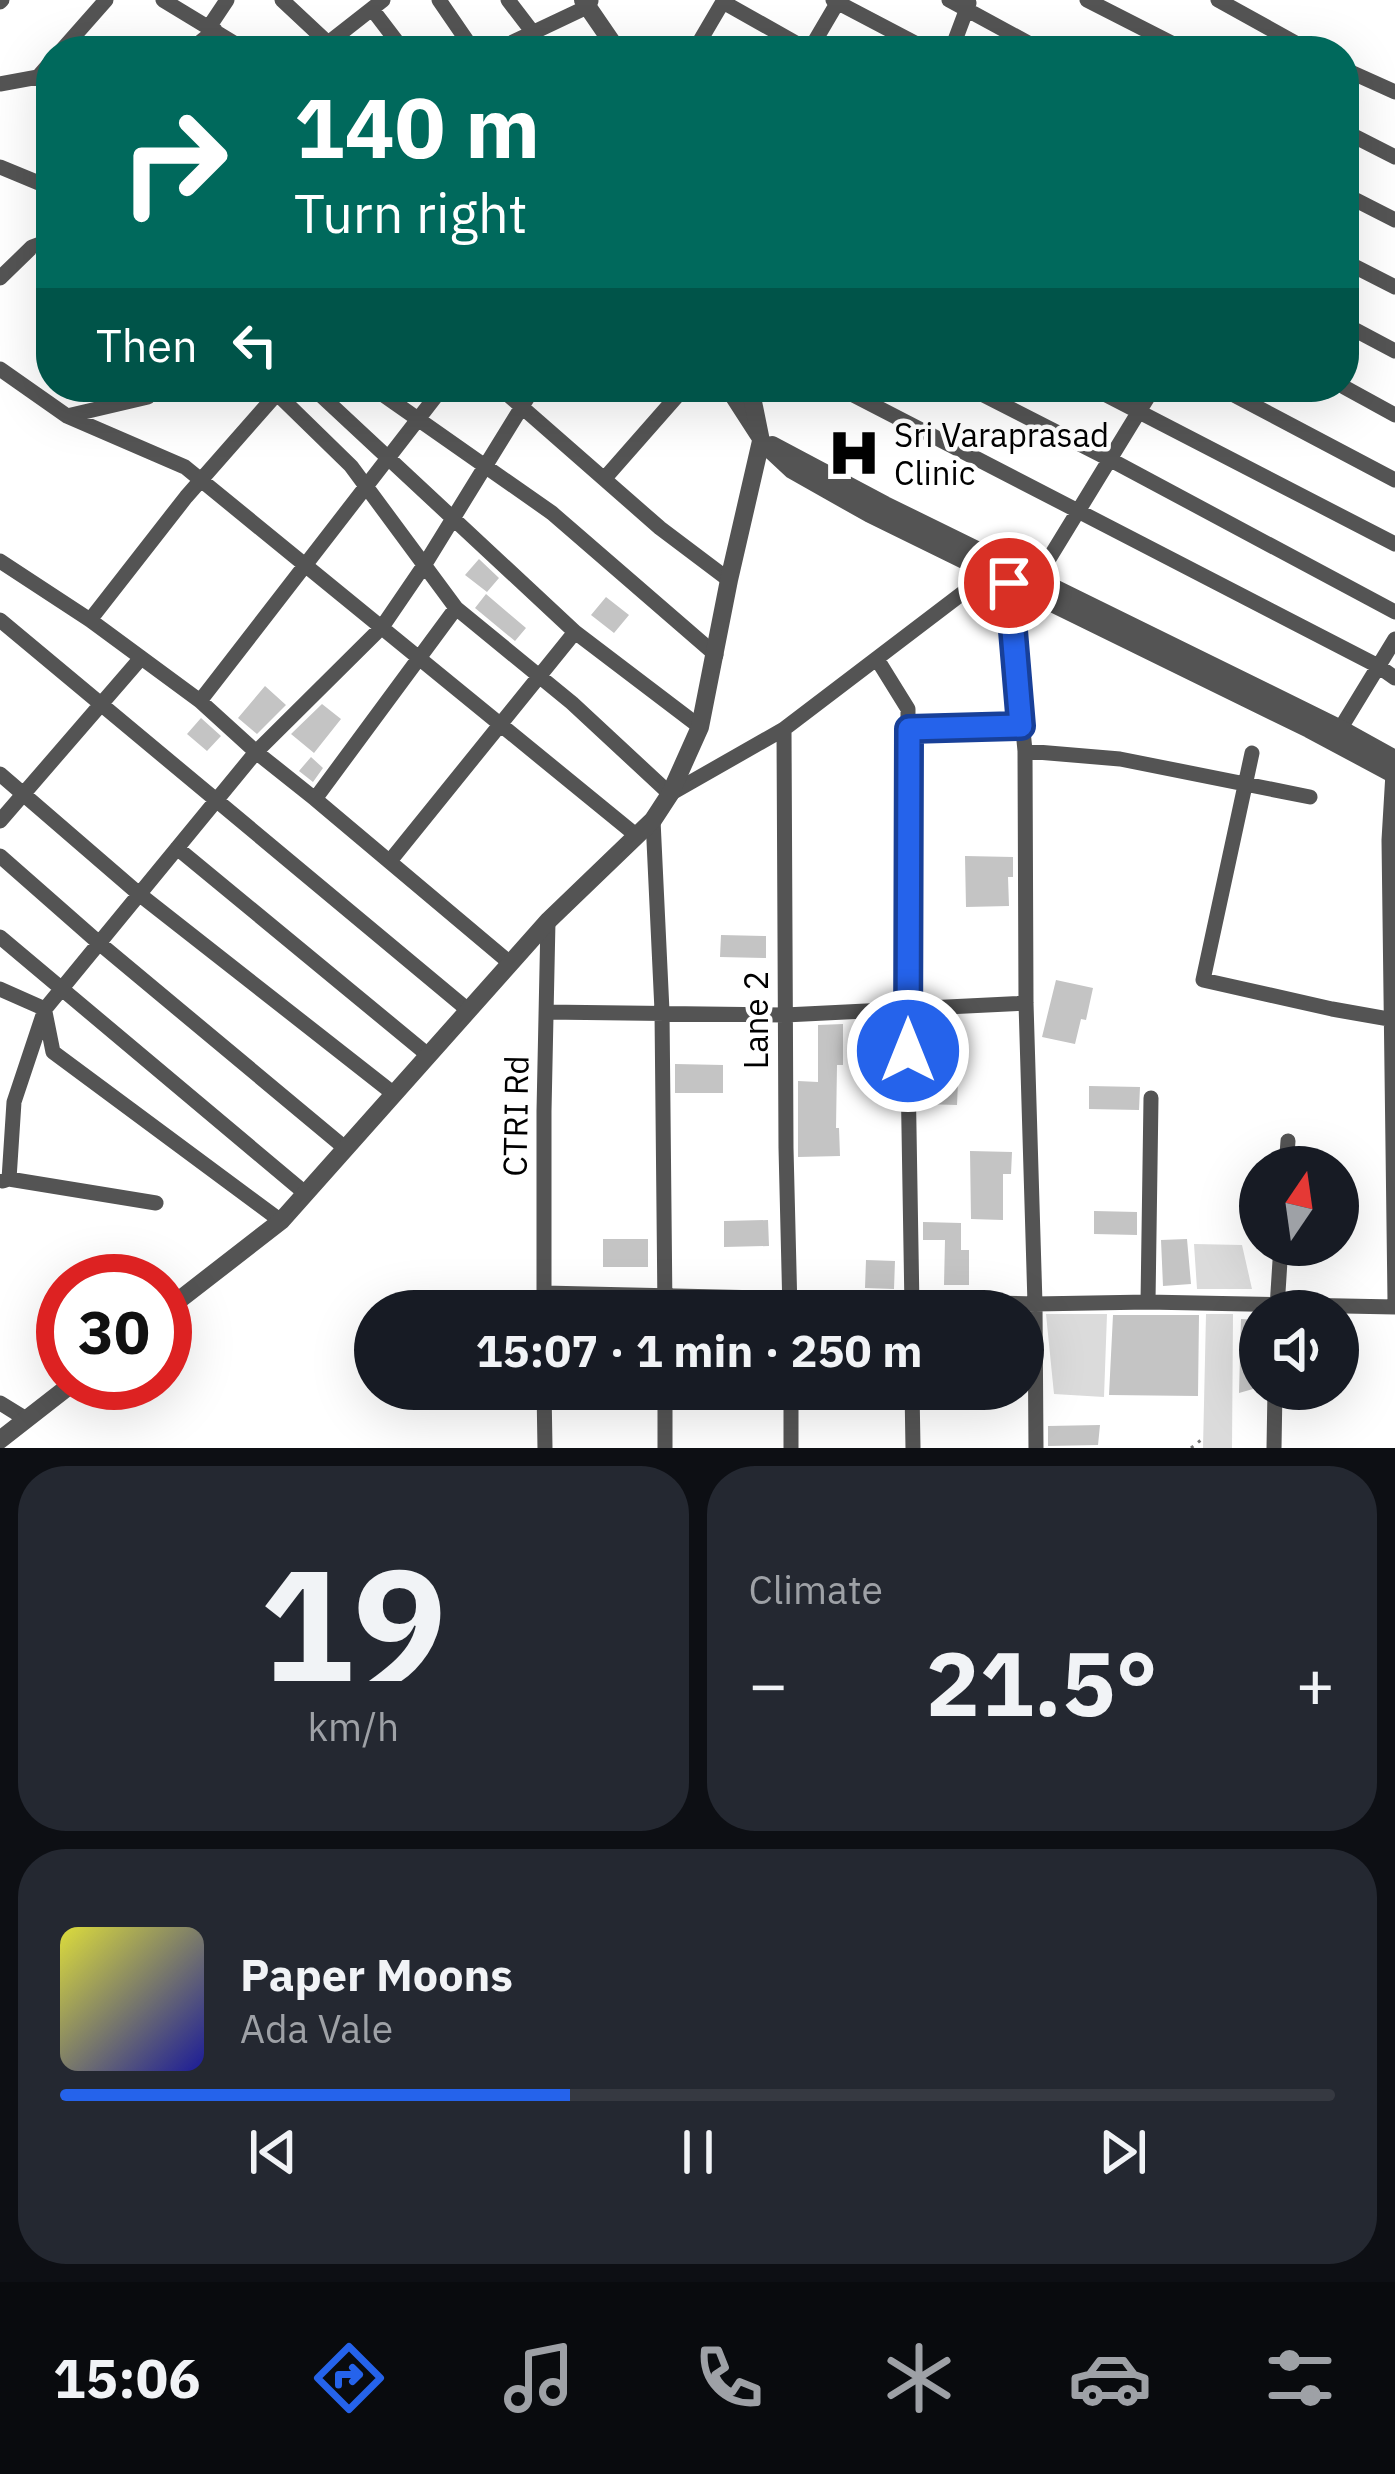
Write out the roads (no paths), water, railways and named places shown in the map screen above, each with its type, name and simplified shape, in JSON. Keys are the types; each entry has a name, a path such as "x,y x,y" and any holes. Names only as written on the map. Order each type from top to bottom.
{"street":[{"path":"74,36 106,0"},
{"path":"163,0 224,36"},
{"path":"204,36 227,0"},
{"path":"281,0 313,36"},
{"path":"439,0 464,36"},
{"path":"508,0 535,36"},
{"path":"1087,0 1158,36"},
{"path":"1218,0 1283,36"},
{"path":"703,36 723,1 783,36"},
{"path":"817,36 837,1 902,36"},
{"path":"524,36 587,2 609,36"},
{"path":"954,36 962,3 1018,36"},
{"path":"336,36 370,6 393,36"},
{"path":"1359,76 1395,92"},
{"path":"0,84 36,82"},
{"path":"1359,139 1395,157"},
{"path":"0,167 36,182"},
{"path":"1359,202 1395,220"},
{"path":"0,278 36,246"},
{"path":"1359,269 1395,287"},
{"path":"1359,332 1395,351"},
{"path":"0,369 36,394"},
{"path":"1359,395 1395,415"},
{"path":"47,402 67,416 185,467 637,836"},
{"path":"67,416 127,402"},
{"path":"90,620 266,402"},
{"path":"289,402 351,466 456,608 670,794"},
{"path":"328,402 575,632 700,727"},
{"path":"394,402 552,513 716,655"},
{"path":"200,701 431,402"},
{"path":"518,402 661,528 729,580"},
{"path":"156,1203 4,1180 7,1098 44,1009 256,752 382,627 525,402"},
{"path":"605,478 672,402"},
{"path":"736,402 761,441 791,470 869,514 1337,735"},
{"path":"192,1290 280,1221 548,921 653,820 670,794 700,727 716,655 761,441 753,402"},
{"path":"867,402 1395,678"},
{"path":"998,402 1395,611"},
{"path":"1120,402 1395,544"},
{"path":"1036,580 1145,402"},
{"path":"1247,402 1395,480"},
{"path":"761,441 1337,735 1394,769 1389,839 1395,1304 1359,1305"},
{"path":"0,561 200,701 510,963"},
{"path":"670,794 784,729 988,573"},
{"path":"1009,583 1025,751 1035,1290"},
{"path":"316,799 456,608"},
{"path":"0,620 468,1010"},
{"path":"390,861 575,632"},
{"path":"1337,735 1395,639"},
{"path":"0,821 141,658"},
{"path":"878,659 908,710 912,1290"},
{"path":"909,729 1021,726"},
{"name":"Lane 2","path":"784,729 790,1290"},
{"path":"1025,751 1120,760 1310,797"},
{"path":"1252,753 1203,980 1392,1020"},
{"path":"0,775 140,894 394,1094"},
{"path":"653,820 662,1012 665,1290"},
{"path":"178,848 428,1055"},
{"path":"0,856 346,1148"},
{"name":"CTRI Rd","path":"544,1290 548,921"},
{"path":"0,937 305,1193"},
{"path":"0,989 44,1009"},
{"path":"546,1012 784,1015 1026,1003"},
{"path":"44,1009 53,1052 280,1221"},
{"path":"1147,1302 1151,1098"},
{"path":"1288,1141 1288,1146"},
{"path":"1044,1304 1239,1306"},
{"path":"0,1403 26,1419"},
{"path":"0,1439 38,1410"},
{"path":"544,1410 544,1448"},
{"path":"665,1410 665,1448"},
{"path":"791,1410 791,1448"},
{"path":"912,1410 913,1448"},
{"path":"1036,1410 1036,1448"},
{"path":"1274,1448 1275,1410"}],"place":[{"name":"Sri Varaprasad Clinic","path":"854,453"}]}
